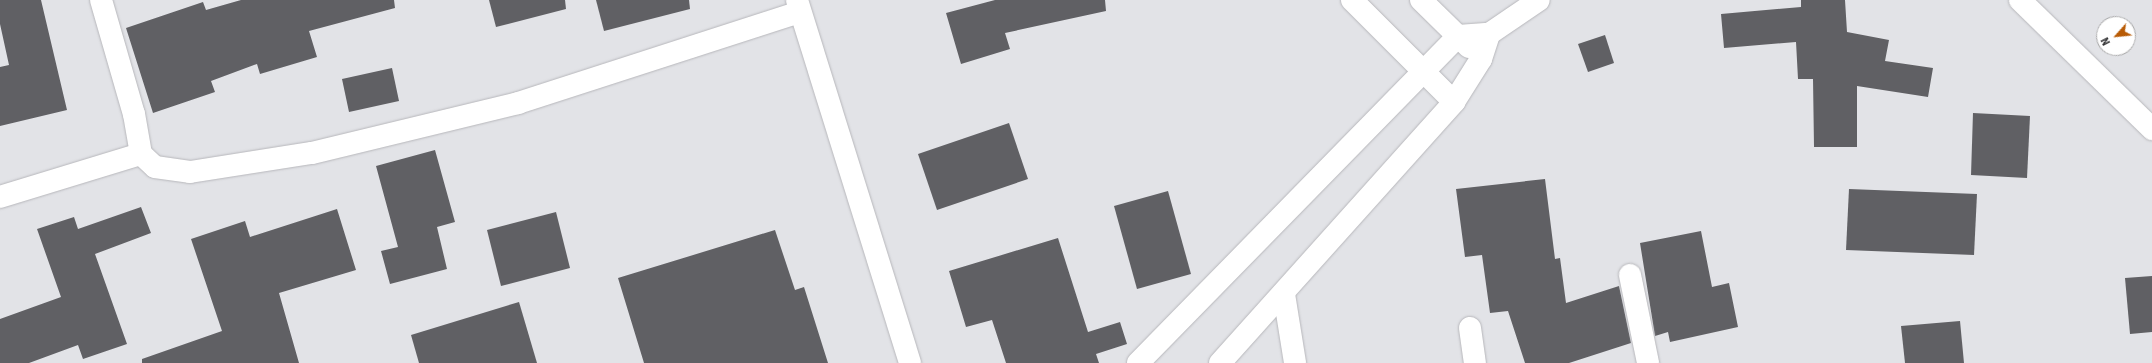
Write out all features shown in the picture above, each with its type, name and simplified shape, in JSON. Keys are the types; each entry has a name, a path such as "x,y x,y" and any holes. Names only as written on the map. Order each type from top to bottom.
{"street":[{"path":"101,0 134,114 141,154 155,167 190,172 312,153 518,103 799,6 910,363"},
{"path":"1352,0 1454,102"},
{"path":"1421,0 1481,59"},
{"path":"1138,363 1458,36 1489,34 1539,0"},
{"path":"2020,0 2152,129"},
{"path":"1220,363 1284,294 1454,102 1481,59 1489,34"},
{"path":"0,197 141,154"},
{"path":"1630,275 1648,363"},
{"path":"1284,294 1295,363"},
{"path":"1470,328 1475,363"}],"building":[{"path":"0,0 41,0 67,110 0,126 0,67 9,65 0,24"},
{"path":"241,0 394,0 395,8 309,31 317,57 260,74 257,64 211,81 215,92 153,113 126,28 203,2 206,10"},
{"path":"489,0 565,0 566,9 496,27"},
{"path":"596,0 689,0 690,9 604,31"},
{"path":"995,0 1105,0 1106,11 1005,33 1010,49 961,64 946,13"},
{"path":"1801,0 1845,0 1847,32 1889,40 1885,61 1933,68 1928,97 1857,86 1857,147 1814,147 1813,79 1798,79 1796,42 1724,48 1721,14 1801,7"},
{"path":"1605,35 1614,63 1588,72 1578,44"},
{"path":"392,68 399,101 349,112 342,79"},
{"path":"1973,113 2030,116 2027,178 1971,175"},
{"path":"1009,123 1028,179 937,210 918,154"},
{"path":"435,150 455,222 437,227 447,269 390,284 381,251 398,247 376,166"},
{"path":"1545,179 1555,259 1560,258 1566,303 1619,286 1631,343 1569,363 1525,363 1508,311 1490,313 1482,255 1465,257 1456,189"},
{"path":"1849,189 1977,194 1974,255 1846,250"},
{"path":"1168,191 1191,274 1137,289 1114,206"},
{"path":"141,207 151,233 95,254 127,344 83,359 78,345 29,363 0,363 0,319 61,297 37,229 74,217 78,229"},
{"path":"337,209 356,270 279,293 299,363 142,363 142,359 222,331 191,239 245,221 250,237"},
{"path":"556,212 570,268 501,286 487,230"},
{"path":"775,230 795,290 804,287 828,363 644,363 618,278"},
{"path":"1701,231 1712,287 1729,283 1738,327 1670,342 1668,332 1655,336 1640,243"},
{"path":"1058,238 1088,332 1120,322 1127,344 1096,354 1099,363 1006,363 992,320 966,327 949,271"},
{"path":"2152,276 2152,332 2130,334 2125,278"},
{"path":"519,302 537,363 419,363 411,335"},
{"path":"1960,321 1964,363 1905,363 1901,326"}]}
